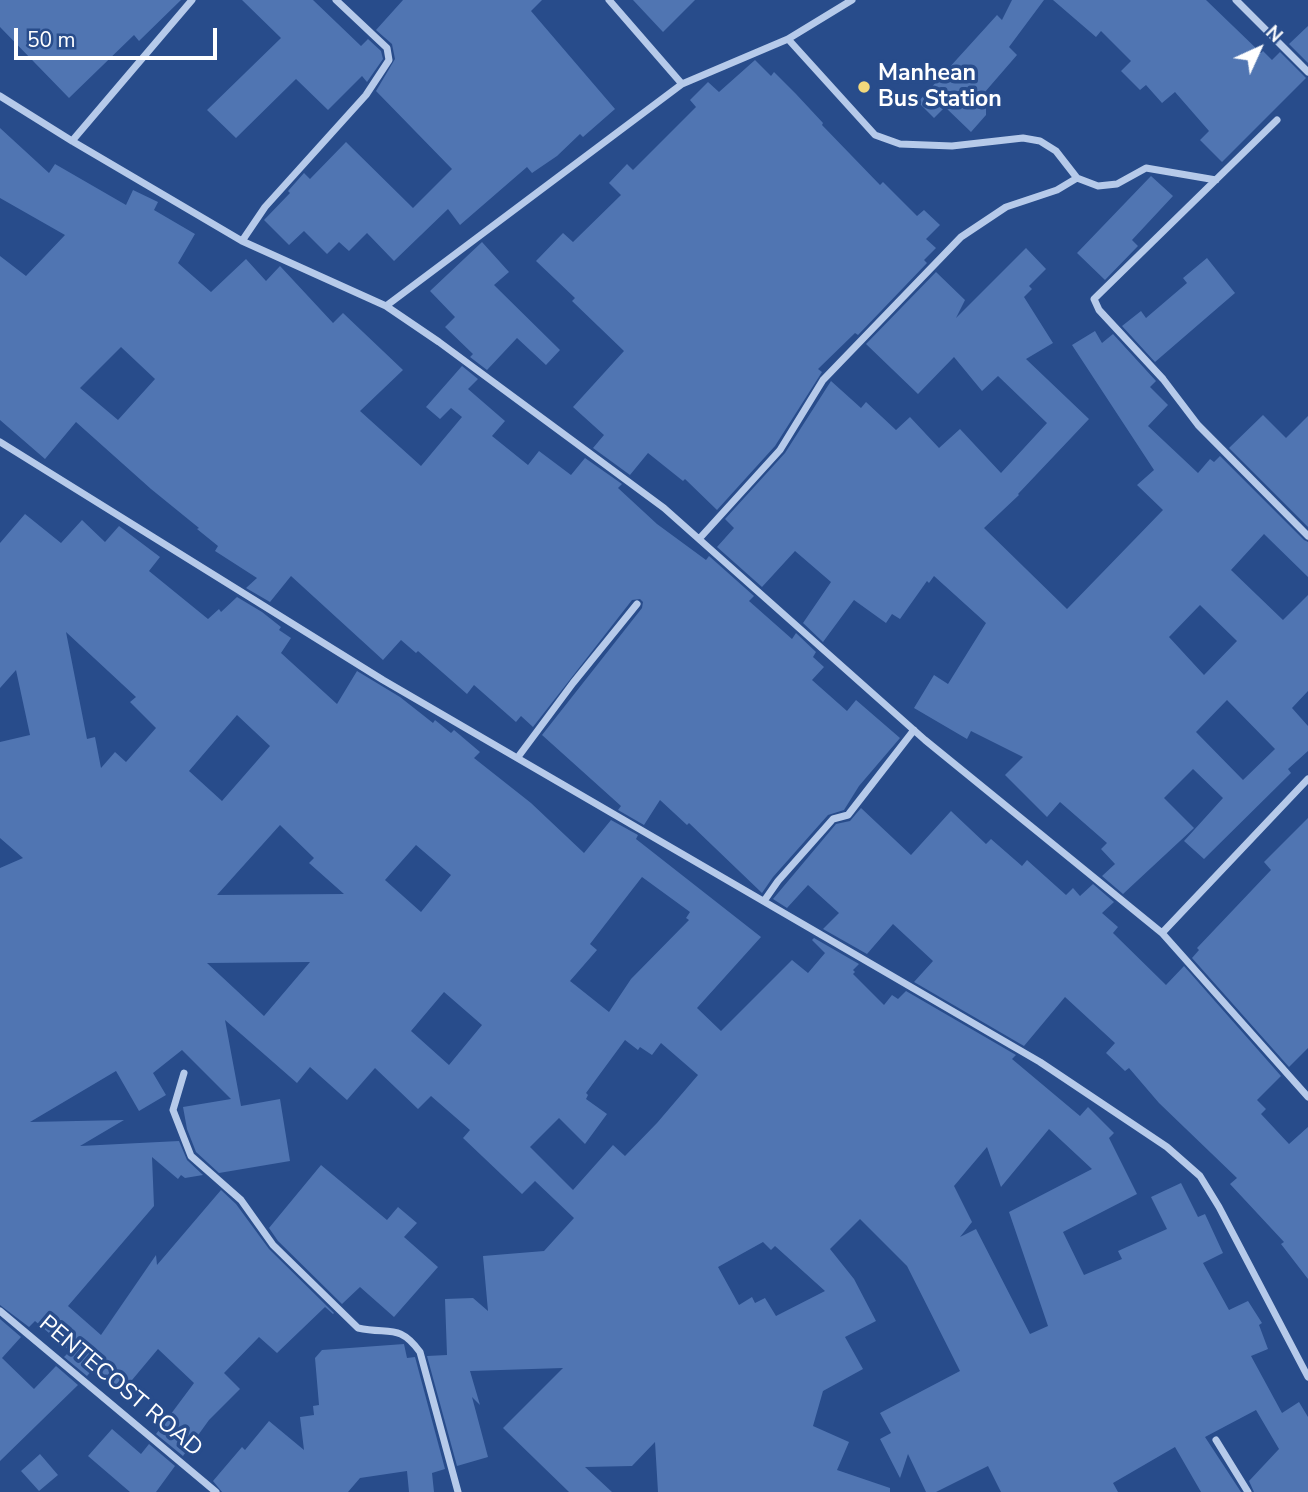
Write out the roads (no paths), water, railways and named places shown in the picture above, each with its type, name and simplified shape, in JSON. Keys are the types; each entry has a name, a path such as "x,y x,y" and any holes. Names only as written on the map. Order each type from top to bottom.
{"street":[{"path":"72,141 192,0"},
{"path":"242,241 265,207 366,95 389,60 387,48 336,0"},
{"path":"609,0 682,84"},
{"path":"386,306 682,84 788,39 852,0"},
{"path":"1236,0 1308,72"},
{"path":"788,39 875,135 900,144 952,146 1023,138 1040,141 1056,151 1077,178 1098,186 1117,184 1146,169 1216,180"},
{"path":"0,96 242,241 386,306 439,342 652,500 914,730 1161,933 1308,1097"},
{"path":"1276,120 1094,299 1099,310 1163,379 1198,425 1308,536"},
{"path":"699,539 780,450 823,380 961,237 1006,207 1057,190 1077,178"},
{"path":"0,442 383,680 1040,1062 1167,1147 1200,1176 1308,1377"},
{"path":"519,757 573,683 637,604"},
{"path":"764,901 778,881 833,819 848,815 914,730"},
{"path":"1161,933 1308,779"},
{"path":"184,1073 173,1110 191,1156 241,1200 272,1245 358,1328 377,1332 395,1331 410,1338 420,1352 458,1492"},
{"name":"PENTECOST ROAD","path":"0,1311 216,1492"},
{"path":"1216,1440 1248,1492"}],"place":[{"name":"Manhean Bus Station","path":"864,87"}]}
